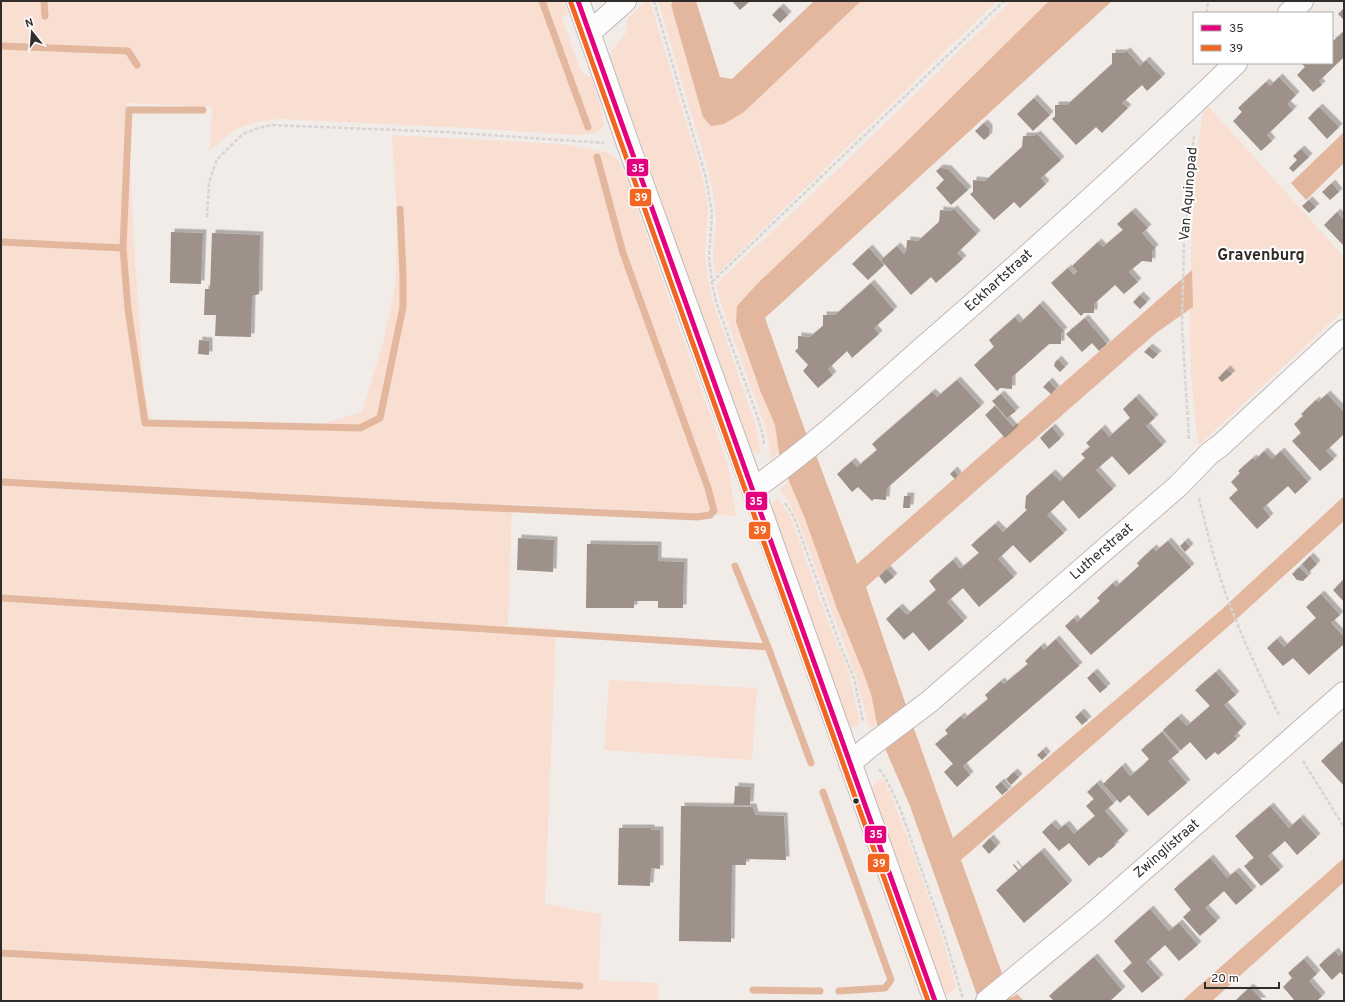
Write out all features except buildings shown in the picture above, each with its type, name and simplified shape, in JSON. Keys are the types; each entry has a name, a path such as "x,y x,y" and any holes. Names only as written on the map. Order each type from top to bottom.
{"street":[{"path":"578,1 628,144 762,483 850,763 935,1001"},
{"path":"589,33 625,1"},
{"path":"1290,12 1302,1"},
{"name":"Eckhartstraat","path":"762,483 820,437 1011,271 1235,64"},
{"name":"Lutherstraat","path":"850,763 929,702 1178,486 1210,453 1221,445 1344,331"},
{"name":"Zwinglistraat","path":"987,1001 1095,912 1344,693"}],"path":[{"path":"654,1 706,178 712,213 709,257 712,282 716,302 763,435 764,448 762,483 794,517 842,650 854,678 869,747 875,763 885,777 900,808 950,951 963,1001"},
{"path":"712,282 1004,1"},
{"path":"1207,12 1208,1"},
{"path":"207,216 209,183 217,159 243,134 258,128 272,125 445,132 628,144"},
{"name":"Van Aquinopad","path":"1182,326 1183,254 1194,134"},
{"path":"1226,596 1241,634"}],"shaded area":[{"path":"1,1 564,1 569,14 562,17 581,72 591,77 600,103 604,126 597,133 577,135 279,119 257,122 238,128 210,150 212,107 127,103 133,229 144,389 151,420 322,424 362,412 383,343 396,282 397,215 392,135 561,144 607,152 618,160 625,174 728,465 736,516 512,504 508,626 556,629 545,904 601,914 599,980 658,983 658,1001 1,1001"},
{"path":"645,1 650,1 704,182 708,208 705,253 707,273 713,302 756,426 761,452 756,455 750,448 610,57 612,50 626,33 627,19"},
{"path":"658,1 673,1 671,5 703,117 744,112 861,1 997,1 716,275 713,253 716,216 709,174"},
{"path":"673,1 696,1 720,77 732,79 814,1 861,1 744,112 724,124 711,126 703,117 671,5"},
{"path":"1011,1 1049,1 898,150 757,284 736,322 761,393 775,425 779,453 771,459 766,429 716,286 721,279 801,205"},
{"path":"1049,1 1112,1 765,318 807,436 816,455 857,564 1192,270 1193,307 1156,333 866,587 953,838 1220,611 1344,496 1344,521 1230,625 961,860 1011,998 1017,994 1024,1001 979,1001 910,806 887,753 877,724 871,694 863,672 836,606 804,516 779,453 775,425 761,393 736,322 737,306 757,284 898,150"},
{"path":"1209,107 1344,257 1344,310 1198,446 1191,374 1191,251 1196,161 1203,112"},
{"path":"1344,132 1344,163 1306,200 1291,183"},
{"path":"789,481 804,516 836,606 871,694 877,724 870,729 857,679 797,518 780,489"},
{"path":"778,498 791,518 827,619 849,673 859,719 859,723 853,728 848,725 770,506"},
{"path":"609,680 757,688 752,760 604,750"},
{"path":"883,778 912,850 947,953 956,988 947,995 943,993 871,788 876,782"},
{"path":"1344,858 1344,882 1212,1001 1182,1001"}],"waterway":[{"path":"44,1 45,16"},
{"path":"542,1 588,127"},
{"path":"1,46 128,51 137,65"},
{"path":"1,242 123,248 129,110 203,110"},
{"path":"1,482 427,505 697,517 710,515 714,511 708,488 623,253 597,157"},
{"path":"123,248 128,309 145,423 360,428 380,418 403,307 400,209"},
{"path":"735,566 768,647 811,763"},
{"path":"1,598 768,647"},
{"path":"823,792 891,980 885,988 839,991"},
{"path":"1,953 580,986"},
{"path":"753,990 820,991"}],"transit line":[{"name":"35","path":"578,1 935,1001"},
{"name":"39","path":"571,3 928,1001"}],"district":[{"name":"Gravenburg","path":"1261,256"}]}
